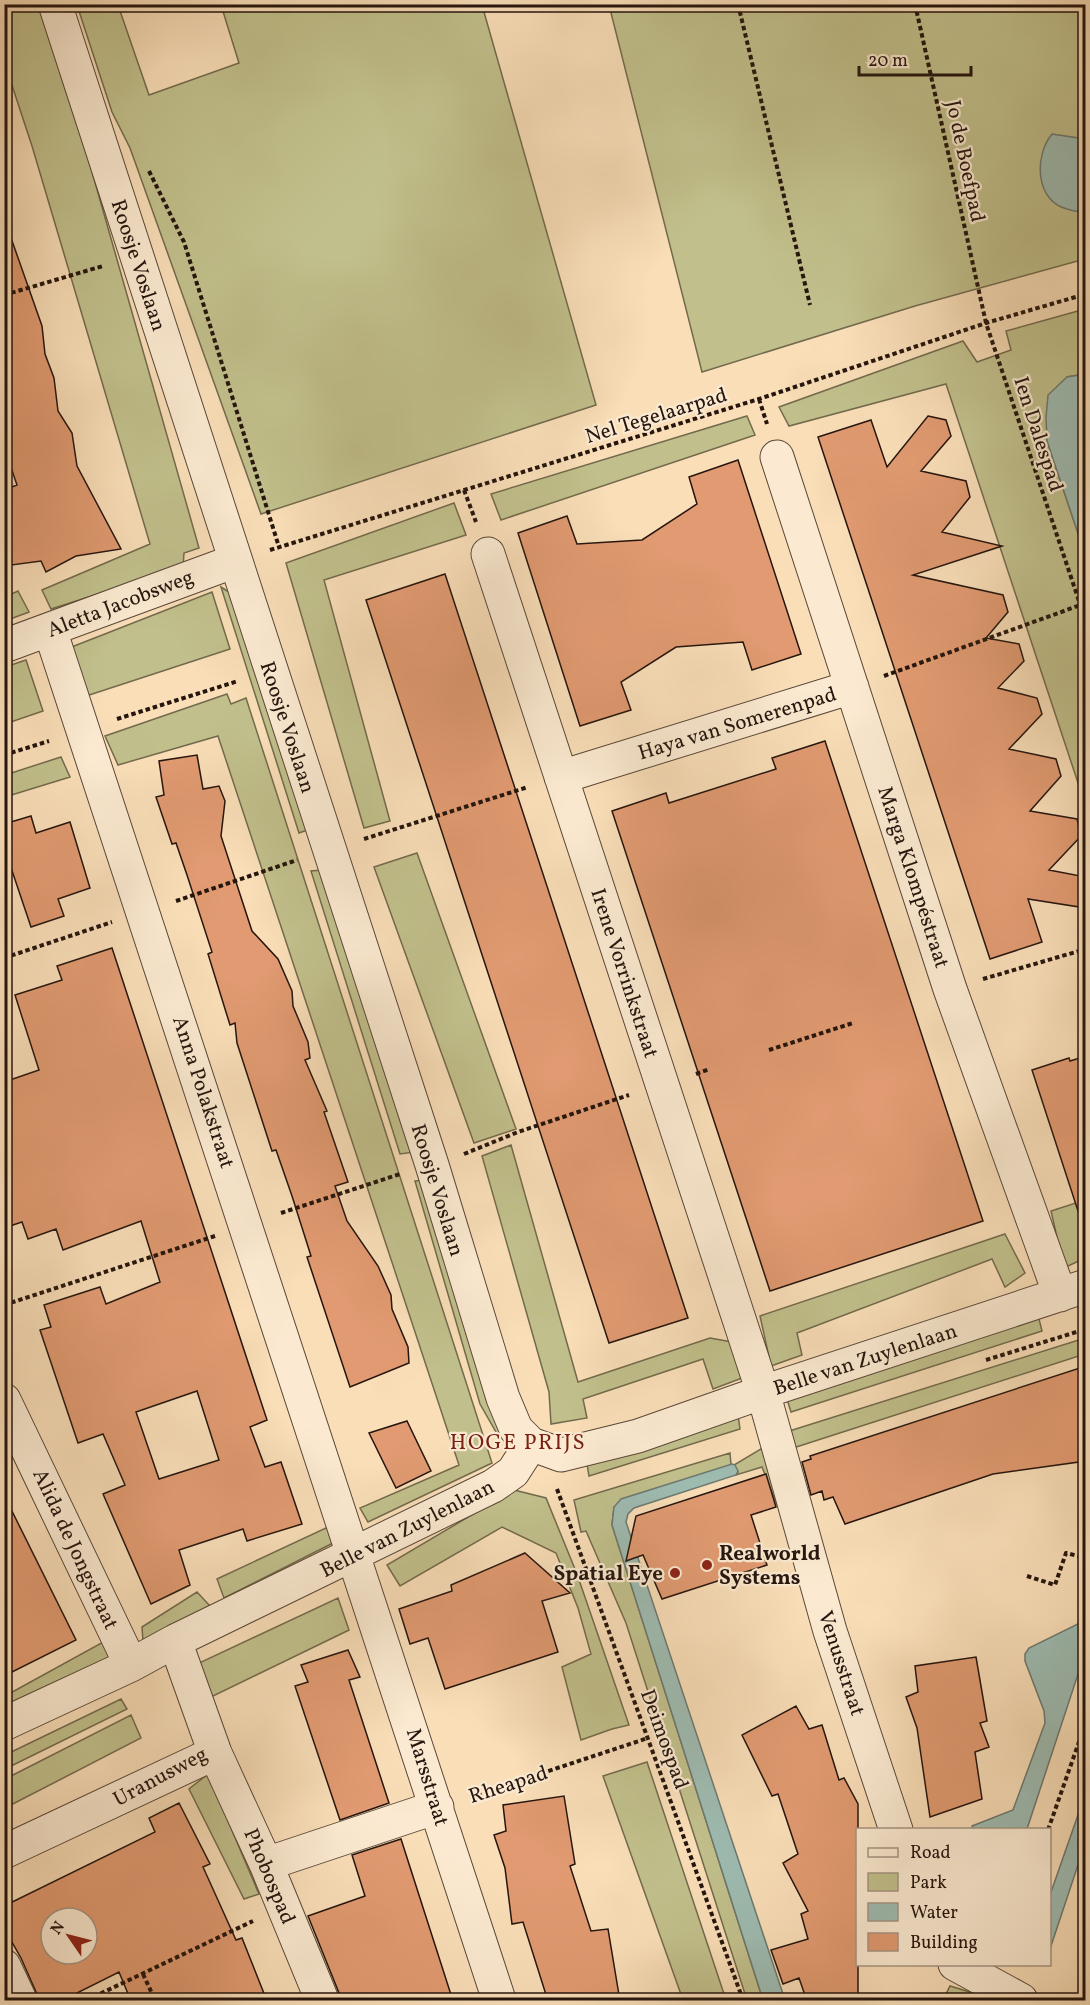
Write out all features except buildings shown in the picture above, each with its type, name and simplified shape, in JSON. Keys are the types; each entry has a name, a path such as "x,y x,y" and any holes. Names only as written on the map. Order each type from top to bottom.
{"street":[{"name":"Roosje Voslaan","path":"55,4 432,1165 503,1398 516,1429 531,1444"},
{"name":"Marga Klompéstraat","path":"777,456 950,989 1073,1291"},
{"name":"Irene Vorrinkstraat","path":"488,554 763,1392"},
{"name":"Aletta Jacobsweg","path":"4,646 235,561"},
{"name":"Anna Polakstraat","path":"50,630 146,911 356,1554"},
{"name":"Haya van Somerenpad","path":"561,777 852,687"},
{"name":"Belle van Zuylenlaan","path":"4,1724 131,1665 175,1641 493,1486 513,1472 531,1444 561,1455 638,1436 763,1392 1073,1291"},
{"name":"Venusstraat","path":"763,1392 830,1631 895,1828"},
{"name":"Alida de Jongstraat","path":"4,1400 131,1665"},
{"name":"Marsstraat","path":"356,1554 499,2001"},
{"name":"Uranusweg","path":"4,1852 215,1753 175,1641"},
{"name":"Phobospad","path":"215,1753 266,1864 322,2001"},
{"path":"266,1864 437,1807"},
{"path":"4,1966 20,2001"},
{"path":"958,1966 1021,2001"}],"path":[{"path":"738,4 810,305"},
{"name":"Jo de Boefpad","path":"915,4 986,323"},
{"name":"Roosje Voslaan","path":"147,166 184,242 279,547"},
{"path":"4,295 104,266"},
{"name":"Nel Tegelaarpad","path":"235,561 759,399 986,323 1086,294"},
{"name":"Ien Dalespad","path":"986,323 1086,622"},
{"path":"759,399 765,417"},
{"path":"464,490 471,508"},
{"name":"Haya van Somerenpad","path":"852,687 1086,603"},
{"path":"4,755 238,681"},
{"path":"385,833 561,777"},
{"path":"950,989 1086,949"},
{"path":"769,1050 853,1023"},
{"path":"483,1147 518,1132 710,1070"},
{"name":"Deimospad","path":"556,1489 743,2001"},
{"path":"1027,1575 1055,1585 1066,1553 1086,1558"},
{"path":"1049,1828 1086,1722"},
{"name":"Rheapad","path":"437,1807 648,1738"},
{"path":"87,2001 283,1906"},
{"path":"143,1974 155,2001"}],"green space":[{"path":"4,5 38,5 79,126 199,548 184,553 183,567 51,609 42,590 150,544 32,146 5,64"},
{"path":"77,5 118,5 149,95 239,63 221,5 482,5 596,405 261,514 130,148 112,112"},
{"path":"609,5 1085,5 1085,139 1072,138 1081,212 1085,211 1085,259 915,306 702,372"},
{"path":"1085,309 1085,374 1067,377 1047,441 1085,554 1085,804 946,384 789,426 779,407 963,341 977,362 1011,350 1006,331"},
{"path":"747,416 755,435 501,520 491,494"},
{"path":"454,503 466,535 324,580 390,821 364,828 286,563"},
{"path":"221,587 232,594 310,829 299,833"},
{"path":"18,591 29,612 5,621 5,597"},
{"path":"212,592 230,649 80,698 64,650"},
{"path":"26,660 43,711 5,724 5,667"},
{"path":"227,694 231,704 246,698 492,1463 368,1522 360,1508 459,1465 218,736 118,765 105,736"},
{"path":"61,757 70,777 5,797 5,775"},
{"path":"417,853 516,1129 474,1143 374,867"},
{"path":"322,870 415,1152 400,1154 311,871"},
{"path":"511,1145 578,1382 710,1338 732,1342 742,1378 713,1389 703,1359 583,1399 587,1418 551,1424 549,1392 482,1156"},
{"path":"429,1180 505,1428 500,1439 480,1404 415,1181"},
{"path":"1085,1200 1085,1236 1080,1238 1085,1258 1064,1268 1051,1211"},
{"path":"1005,1234 1025,1273 1005,1287 992,1259 797,1333 802,1355 771,1366 760,1316"},
{"path":"1038,1315 1042,1331 791,1412 786,1396"},
{"path":"1085,1338 1085,1354 790,1449 783,1433"},
{"path":"738,1415 740,1429 589,1476 587,1464"},
{"path":"766,1446 787,1502 777,1505 762,1467 736,1475 738,1472 734,1465"},
{"path":"730,1453 731,1465 614,1507 612,1525 763,2000 748,2000 745,1994 626,1623 586,1531 581,1532 574,1500"},
{"path":"514,1490 546,1498 577,1574 629,1725 581,1740 562,1667 591,1654 578,1608 556,1553 502,1527 400,1586 387,1565"},
{"path":"328,1527 333,1543 224,1598 217,1579"},
{"path":"197,1592 210,1606 143,1641 142,1627"},
{"path":"338,1598 349,1630 211,1697 197,1664"},
{"path":"105,1641 112,1657 5,1710 5,1696"},
{"path":"121,1699 127,1709 5,1769 5,1755"},
{"path":"131,1715 141,1738 5,1808 5,1779"},
{"path":"647,1762 726,2000 683,2000 603,1776"},
{"path":"208,1774 259,1894 244,1899 189,1789"},
{"path":"950,1986 973,1993 969,2000 943,2000"}],"water":[{"path":"1052,134 1085,139 1085,211 1074,211 1056,204 1043,188 1040,165 1046,143"},
{"path":"1086,374 1085,554 1047,441 1046,418 1048,395 1067,377"},
{"path":"732,1464 738,1471 736,1475 634,1508 628,1514 626,1522 785,2000 763,2000 612,1525 614,1507 621,1499"},
{"path":"1085,1614 1085,1653 1027,1828 973,1828 972,1826 1013,1810 1045,1723 1044,1711 1025,1661 1025,1654 1029,1648 1078,1624"},
{"path":"1085,1795 1085,1844 1051,1946 1051,1892"}],"place":[{"name":"Realworld Systems","path":"707,1565"},
{"name":"Spatial Eye","path":"675,1573"}],"district":[{"name":"HOGE PRIJS","path":"518,1441"}]}
